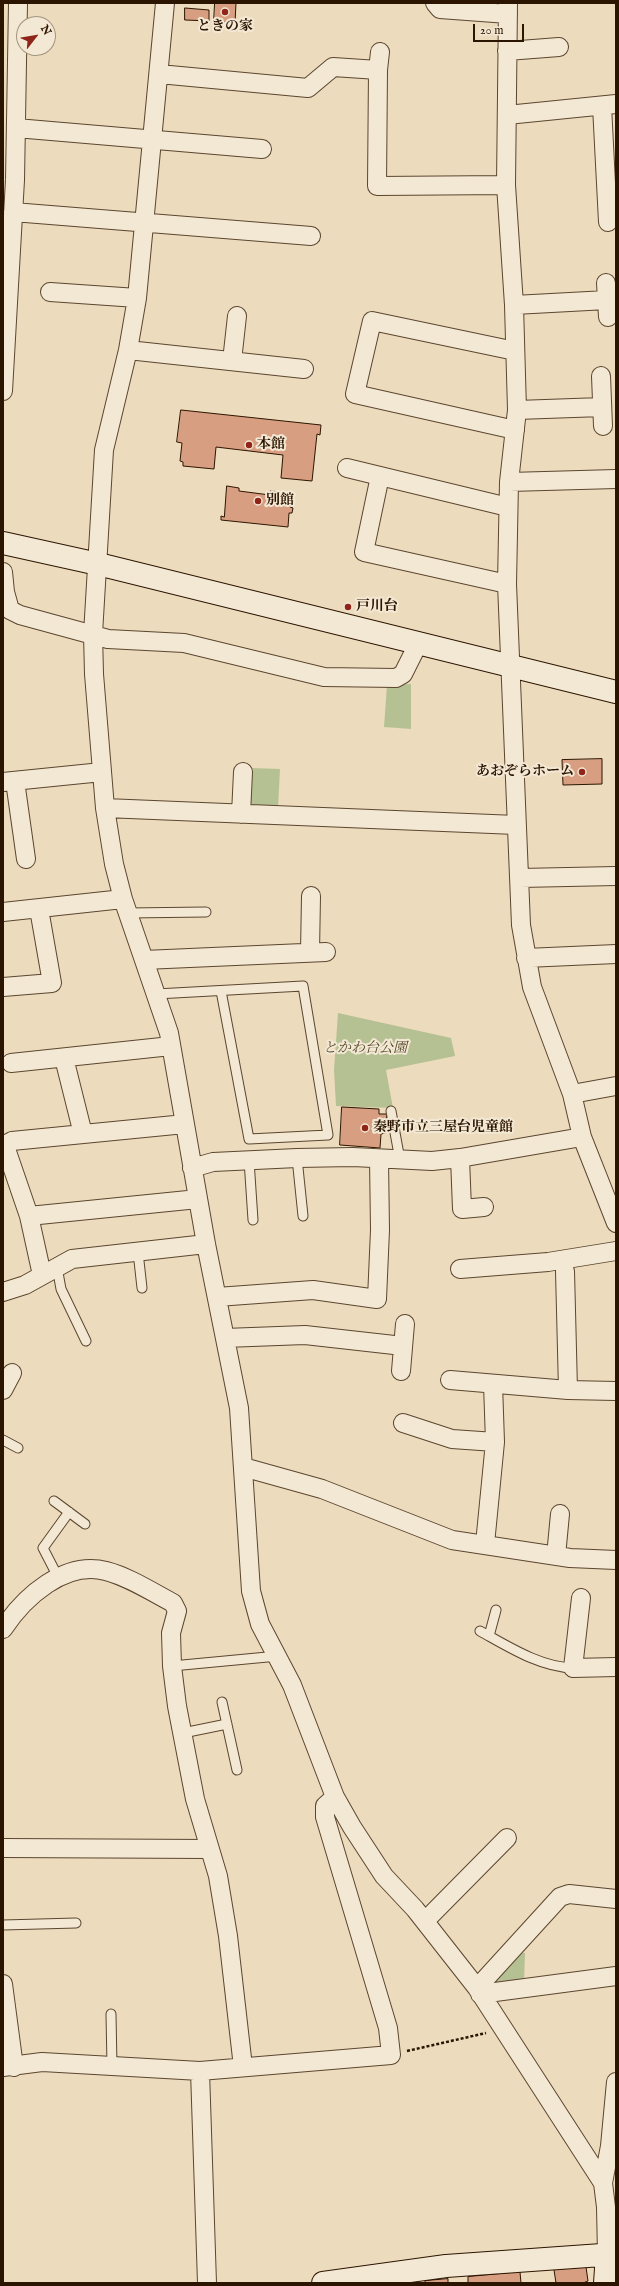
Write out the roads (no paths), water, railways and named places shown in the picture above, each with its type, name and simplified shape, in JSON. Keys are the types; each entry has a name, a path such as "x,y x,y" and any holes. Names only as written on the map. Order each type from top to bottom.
{"street":[{"path":"3,4 18,3 16,128 9,180 13,212 6,294 3,391"},
{"path":"165,3 146,222 137,298 128,350 104,450 93,634 94,674 105,808 114,864 125,906 169,1033 206,1244 218,1297 239,1408 251,1591 260,1624 292,1685 335,1797 371,1859 425,1921 478,1991 603,2184"},
{"path":"435,3 440,9 508,9 506,185 514,305 517,410 509,482 506,584 521,925 532,987 572,1094 582,1136 609,1182 616,1224"},
{"path":"507,51 559,47"},
{"path":"380,52 378,70 377,186 506,185"},
{"path":"159,74 308,88 333,67 378,70"},
{"path":"507,115 609,105 608,222"},
{"path":"16,128 262,149"},
{"path":"13,212 311,236"},
{"path":"50,292 137,298"},
{"path":"514,305 607,300"},
{"path":"232,361 237,316"},
{"path":"515,351 372,321 356,394 515,430"},
{"path":"128,350 304,369"},
{"path":"601,376 604,426"},
{"path":"517,410 602,407"},
{"path":"347,468 508,507"},
{"path":"380,476 364,552 506,584"},
{"path":"509,482 616,479"},
{"path":"3,543 98,564 616,692"},
{"path":"3,572 7,612 108,639 184,643 324,677 388,679 403,674 418,644"},
{"path":"26,859 16,842 9,781 102,772"},
{"path":"242,814 243,772"},
{"path":"105,808 516,826"},
{"path":"520,878 616,876"},
{"path":"144,960 242,947 318,952 311,896"},
{"path":"3,912 39,909 125,906"},
{"path":"3,987 52,983 39,909"},
{"path":"526,958 616,954"},
{"path":"11,1063 171,1046"},
{"path":"64,1058 83,1134"},
{"path":"572,1094 616,1086"},
{"path":"50,1271 4,1146 12,1141 185,1124"},
{"path":"192,1168 213,1162 297,1158 353,1157 400,1160 432,1160 460,1158 582,1136"},
{"path":"460,1158 462,1209 484,1207"},
{"path":"218,1297 313,1290 377,1299 380,1230 379,1159"},
{"path":"29,1216 198,1199"},
{"path":"3,1292 26,1285 72,1259 206,1244"},
{"path":"460,1269 548,1262 616,1251"},
{"path":"565,1271 568,1390"},
{"path":"401,1371 405,1324"},
{"path":"226,1338 305,1335 403,1346"},
{"path":"3,1390 12,1373"},
{"path":"450,1380 568,1390 616,1391"},
{"path":"485,1544 495,1442 493,1384"},
{"path":"403,1422 452,1439 495,1442"},
{"path":"243,1467 322,1489 452,1540 556,1556 616,1560"},
{"path":"556,1556 560,1514"},
{"path":"3,1629 11,1617 33,1596 58,1577 85,1570 105,1570 173,1602 178,1611 171,1633 172,1666 177,1706 195,1799 218,1876 228,1936 243,2067"},
{"path":"581,1598 573,1668 616,1668"},
{"path":"3,1990 8,2067 42,2062 200,2070 391,2055 388,2028 325,1817 325,1806 335,1797"},
{"path":"425,1921 507,1838"},
{"path":"3,1848 209,1849"},
{"path":"478,1991 560,1897 569,1894 616,1899"},
{"path":"478,1991 616,1976"},
{"path":"200,2070 207,2283"},
{"path":"605,2283 612,2254 603,2184 610,2146 616,2082"},
{"path":"325,2283 446,2266 612,2254"}],"lane":[{"path":"125,906 206,912"},
{"path":"156,994 202,992 218,991 226,990 303,986 328,1135 248,1139 226,1014 223,998 221,990"},
{"path":"391,1111 400,1160"},
{"path":"297,1158 303,1216"},
{"path":"249,1160 253,1220"},
{"path":"138,1252 142,1288"},
{"path":"50,1271 61,1289 86,1341"},
{"path":"3,1440 18,1448"},
{"path":"54,1501 85,1524"},
{"path":"58,1577 43,1548 69,1512"},
{"path":"496,1610 485,1634 540,1661 573,1668"},
{"path":"172,1666 278,1656"},
{"path":"222,1702 237,1770"},
{"path":"183,1733 227,1724"},
{"path":"3,1925 76,1923"},
{"path":"111,2014 112,2066"}],"place":[{"name":"ときの家","path":"225,12"},
{"name":"本館","path":"249,445"},
{"name":"別館","path":"258,501"},
{"name":"戸川台","path":"348,607"},
{"name":"あおぞらホーム","path":"582,772"},
{"name":"秦野市立三屋台児童館","path":"365,1128"}],"park label":[{"name":"とかわ台公園","path":"365,1049"}]}
